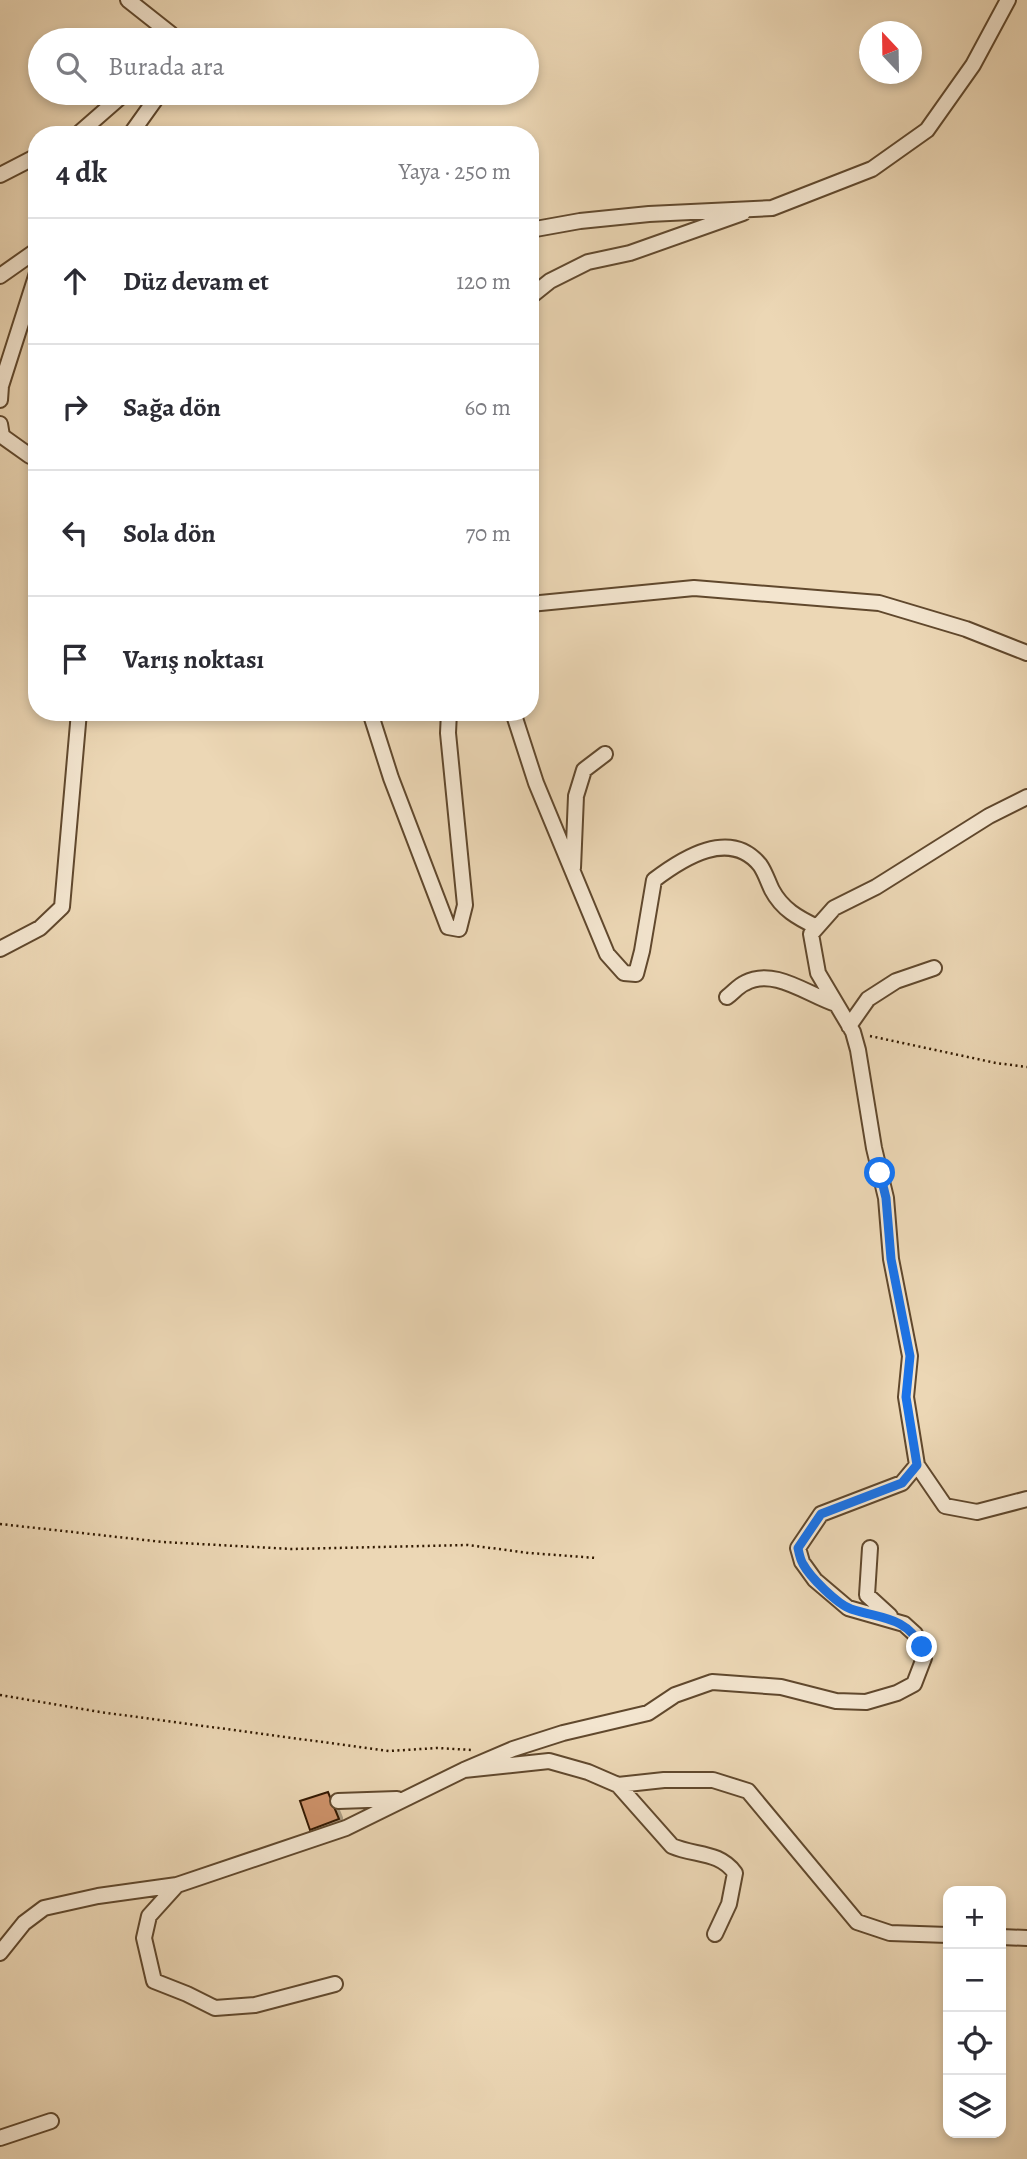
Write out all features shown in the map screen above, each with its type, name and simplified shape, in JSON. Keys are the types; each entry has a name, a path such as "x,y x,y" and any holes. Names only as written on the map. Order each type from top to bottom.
{"street":[{"path":"128,0 163,28"},
{"path":"539,228 580,220 772,208 872,169 927,130 973,65 1008,0"},
{"path":"87,126 111,105"},
{"path":"136,126 151,105"},
{"path":"0,175 28,161"},
{"path":"539,290 550,281 588,262 630,253 757,208"},
{"path":"0,276 28,256"},
{"path":"0,400 1,386 28,301"},
{"path":"0,424 2,436 28,455"},
{"path":"539,603 694,588 879,603 967,629 1027,653"},
{"path":"0,949 40,928 62,907 78,721"},
{"path":"373,721 391,778 448,927 459,929 465,905 449,721"},
{"path":"516,721 536,783 607,954 624,973 636,974 654,880 676,863 712,848 737,848 760,865 774,893 792,914 817,927"},
{"path":"573,873 576,796 584,770 605,754"},
{"path":"1027,796 989,816 876,887 834,908 811,934 818,973 851,1029 886,1198 891,1259 910,1356 906,1397 917,1465 944,1506 977,1512 1027,1499"},
{"path":"851,1029 868,999 896,981 934,968"},
{"path":"727,997 746,982 771,977 836,1004"},
{"path":"0,1953 24,1923 44,1908 98,1896 177,1885 346,1828 464,1770 526,1745 648,1713 674,1695 712,1682 781,1688 836,1701 866,1702 897,1693 914,1684 924,1658 915,1634 904,1624 848,1608 815,1580 802,1562 798,1548 821,1514 902,1483 917,1465"},
{"path":"870,1548 867,1595 896,1622"},
{"path":"464,1770 549,1761 588,1772 618,1785 672,1846 684,1851 711,1855 727,1862 735,1873 729,1904 715,1934"},
{"path":"618,1785 663,1780 713,1780 748,1791 857,1922 890,1933 943,1935"},
{"path":"338,1801 406,1799"},
{"path":"177,1885 149,1916 144,1938 153,1981 215,2008 255,2005 335,1984"},
{"path":"1006,1937 1027,1938"},
{"path":"0,2138 51,2121"}],"path":[{"path":"851,1029 996,1063 1027,1067"},
{"path":"0,1524 163,1542 292,1549 468,1545 597,1558"},
{"path":"0,1695 100,1712 389,1751 437,1748 472,1750"}],"building":[{"path":"328,1792 339,1819 310,1830 300,1801"}],"route":[{"path":"880,1173 886,1198 891,1259 910,1356 906,1397 917,1465 902,1483 821,1514 798,1548 802,1562 815,1580 848,1608 904,1624 915,1634 922,1647"}]}
